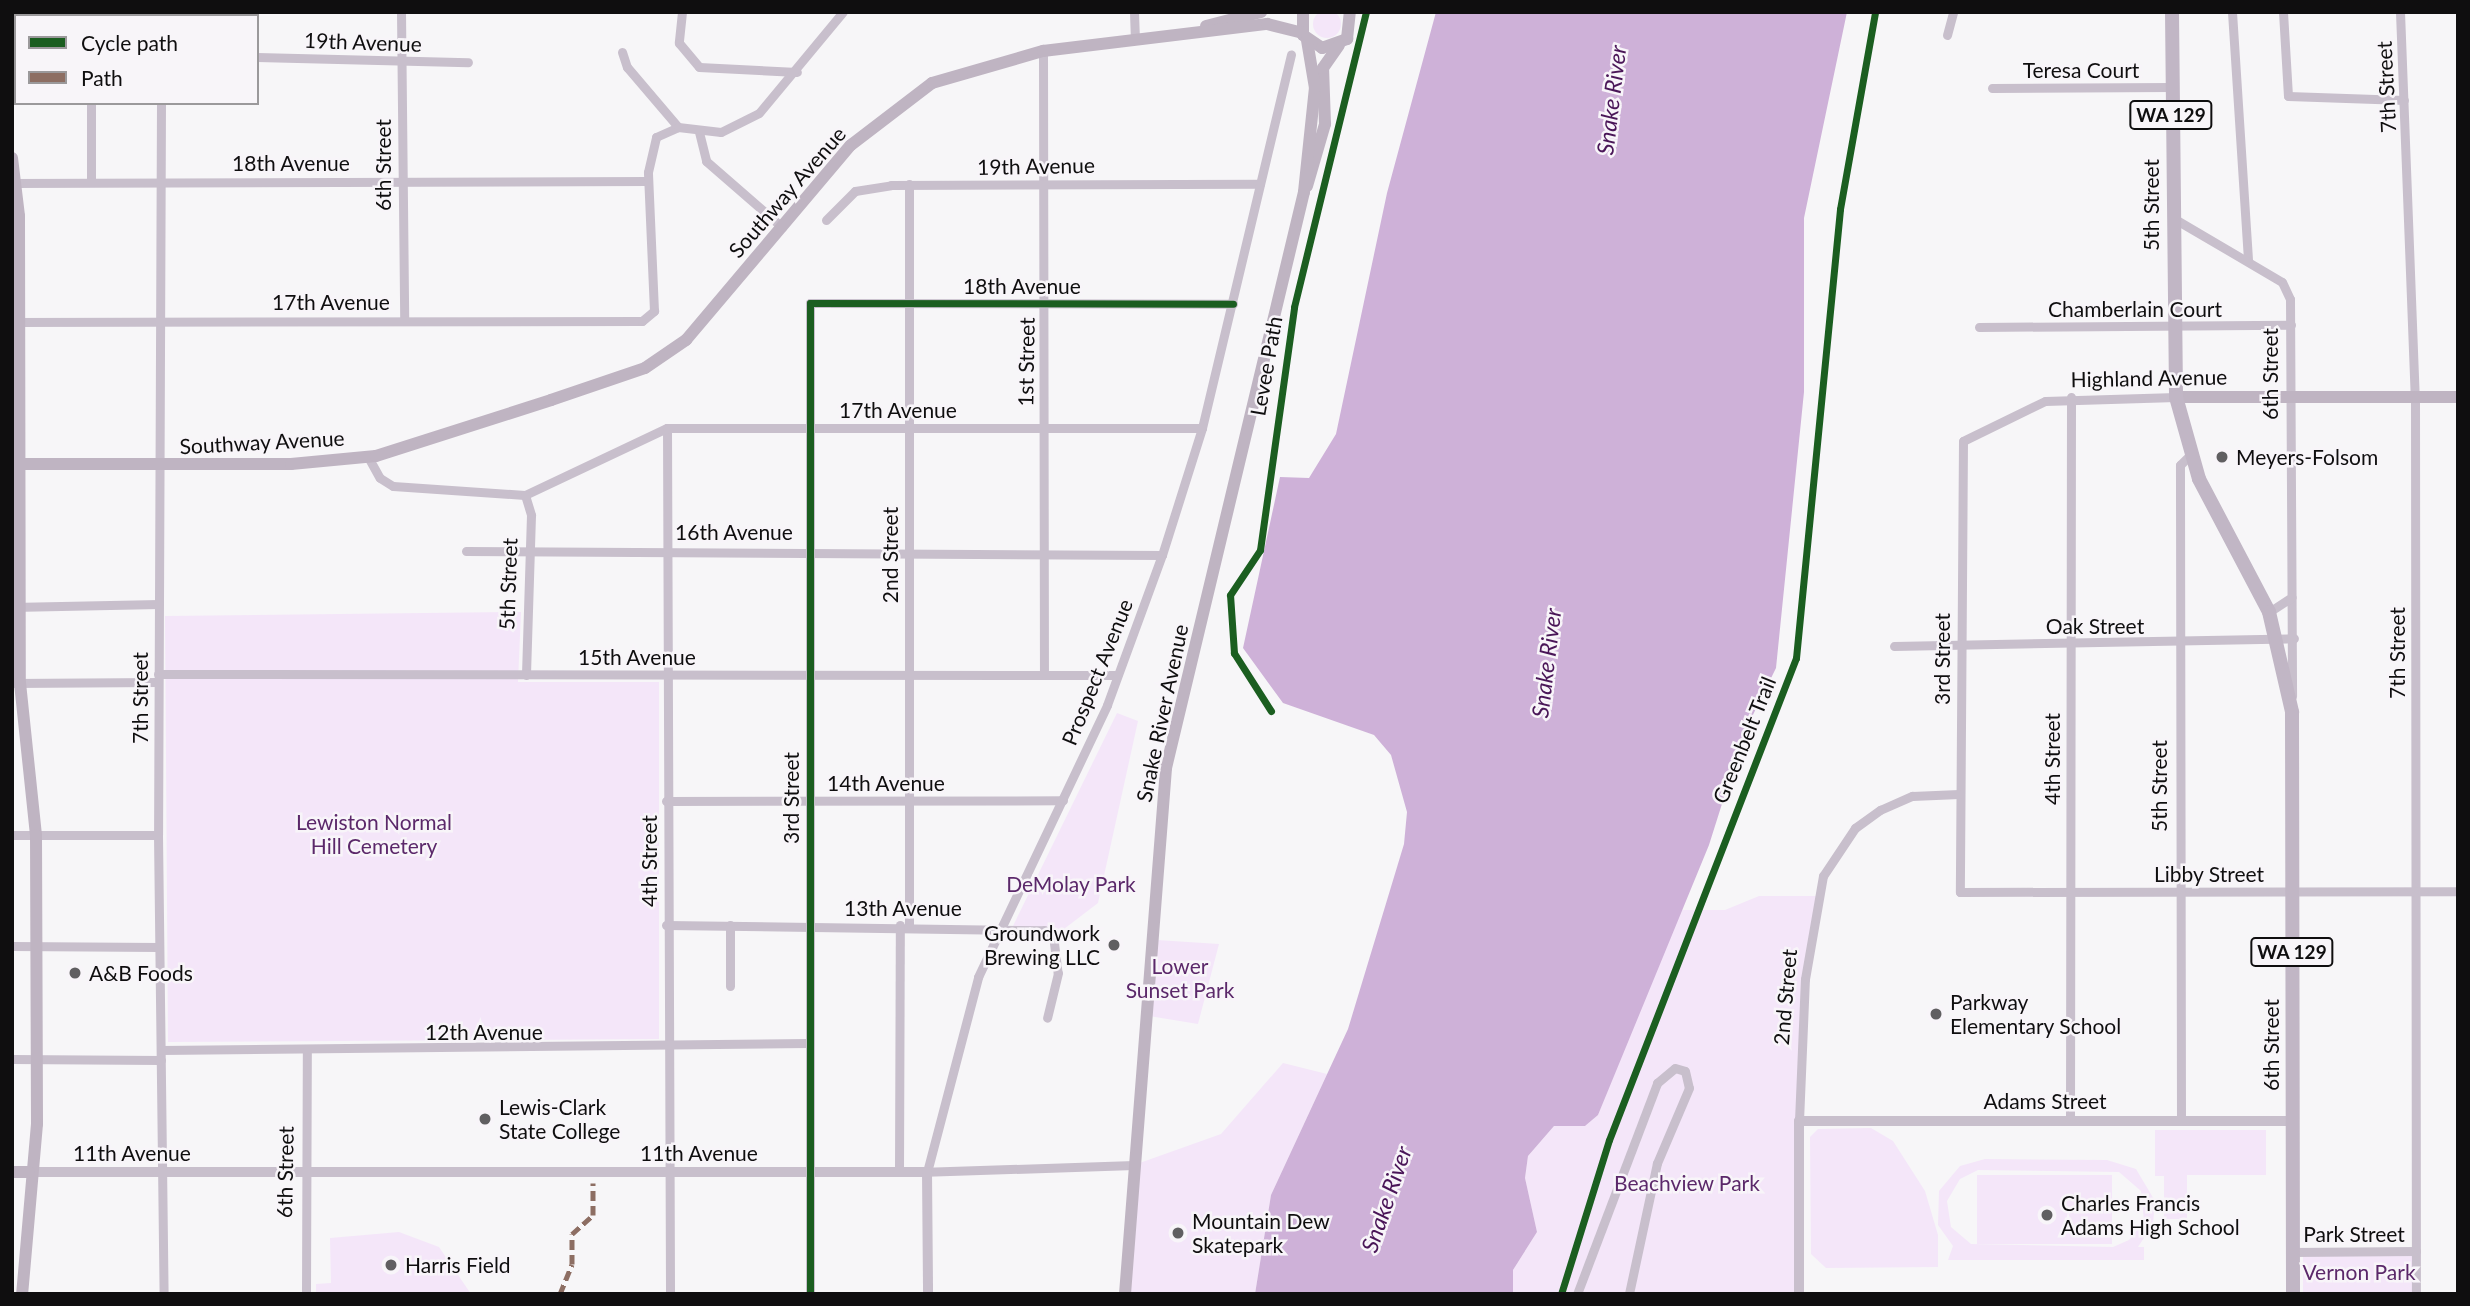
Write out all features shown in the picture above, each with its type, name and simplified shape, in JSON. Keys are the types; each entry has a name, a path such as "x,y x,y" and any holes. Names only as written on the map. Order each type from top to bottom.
{"main road":[{"name":"Southway Avenue","path":"1182,33 1261,12"},
{"name":"Snake River Avenue","path":"1303,12 1315,88 1304,192"},
{"name":"5th Street","path":"2172,12 2172,327 2176,397"},
{"name":"Snake River Avenue","path":"1125,1294 1166,768 1304,192 1325,124 1323,68 1339,45 1352,15"},
{"name":"Southway Avenue","path":"158,465 291,464 367,455 645,368 670,353 851,145 901,102 978,64 1043,51 1279,24 1322,48 1339,45"},
{"path":"12,158 16,322 16,683 36,835 37,1060 22,1294"},
{"name":"Highland Avenue","path":"2176,397 2458,397"},
{"name":"WA 129","path":"2176,397 2190,455 2269,612"},
{"path":"16,464 158,465"},
{"name":"6th Street","path":"2269,612 2279,643 2292,712 2293,1294"},
{"name":"11th Avenue","path":"12,1172 29,1172"}],"street":[{"name":"6th Street","path":"401,12 404,320"},
{"path":"682,12 679,43 699,66 797,72"},
{"path":"622,51 626,67 678,127 699,132 740,125 797,72 843,12"},
{"path":"1135,12 1135,39"},
{"path":"1947,35 1953,12"},
{"path":"2232,12 2248,260"},
{"path":"2283,12 2288,96 2404,100"},
{"name":"7th Street","path":"2400,12 2415,397 2416,1294"},
{"name":"1st Street","path":"1043,51 1046,183 1044,675"},
{"name":"Prospect Avenue","path":"928,1294 927,1172 964,1017 1001,926 1063,800 1117,675 1162,555 1202,428 1291,54"},
{"name":"19th Avenue","path":"259,57 396,57 401,62 468,62"},
{"name":"Teresa Court","path":"1992,88 2171,88"},
{"path":"90,180 91,105"},
{"name":"7th Street","path":"161,105 158,835 164,1294"},
{"path":"648,181 656,137 678,127"},
{"path":"699,132 706,161 782,227"},
{"name":"18th Avenue","path":"14,181 648,181"},
{"name":"17th Avenue","path":"16,322 650,317 648,181"},
{"name":"19th Avenue","path":"826,220 855,191 909,184 1260,184"},
{"name":"2nd Street","path":"899,1171 909,800 909,184"},
{"name":"6th Street","path":"2172,217 2248,260 2288,290 2292,397 2292,712"},
{"name":"18th Avenue","path":"810,303 1233,304"},
{"name":"3rd Street","path":"810,303 809,801 806,926 810,1294"},
{"name":"Chamberlain Court","path":"1979,327 2291,325"},
{"name":"Highland Avenue","path":"1974,431 2045,401 2071,397 2176,397"},
{"name":"4th Street","path":"2070,1121 2071,397"},
{"name":"17th Avenue","path":"525,495 667,428 1202,428"},
{"name":"4th Street","path":"667,428 666,1045 670,1294"},
{"name":"3rd Street","path":"1960,892 1958,455 1974,431"},
{"path":"367,455 380,478 393,486 525,495"},
{"name":"5th Street","path":"2181,1120 2180,465 2190,455"},
{"name":"5th Street","path":"525,495 530,552 526,675"},
{"name":"16th Avenue","path":"466,551 1044,552 1162,555"},
{"path":"2269,612 2292,596"},
{"path":"16,607 159,604"},
{"name":"Oak Street","path":"1894,646 2279,643 2294,638"},
{"name":"15th Avenue","path":"16,683 158,678 526,675 1117,675"},
{"name":"2nd Street","path":"1799,1294 1799,1121 1805,979 1823,876 1855,828 1880,810 1912,796 1959,794"},
{"name":"14th Avenue","path":"666,802 1063,800"},
{"path":"12,835 158,835"},
{"name":"Libby Street","path":"1960,892 2458,891"},
{"name":"13th Avenue","path":"666,925 1001,926 1053,935 1058,973 1047,1018"},
{"path":"730,925 730,986"},
{"path":"12,947 159,947"},
{"name":"12th Avenue","path":"12,1059 807,1043"},
{"name":"6th Street","path":"306,1294 304,1172 307,1051"},
{"path":"1577,1294 1657,1083 1675,1068 1685,1071 1689,1088 1657,1163 1629,1294"},
{"name":"Adams Street","path":"1799,1121 2292,1121"},
{"name":"11th Avenue","path":"29,1172 927,1172 1134,1165"},
{"name":"Park Street","path":"2293,1252 2416,1251"}],"green space":[{"path":"1327,10 1337,14 1341,24 1337,34 1327,38 1317,34 1313,24 1317,14"},
{"name":"Lewiston Normal Hill Cemetery","path":"521,612 518,682 659,682 659,1039 168,1042 165,616"},
{"name":"DeMolay Park","path":"1117,713 1138,721 1098,903 1064,929 1013,926"},
{"name":"Beachview Park","path":"1759,896 1816,896 1805,979 1799,1294 1513,1294 1513,1270 1537,1232 1525,1178 1528,1156 1554,1126 1585,1126 1598,1115 1679,910 1725,910"},
{"name":"Lower Sunset Park","path":"1157,940 1219,944 1198,1024 1143,1015"},
{"path":"1283,1063 1327,1074 1271,1195 1255,1294 1125,1294 1134,1165 1221,1134"},
{"path":"1871,1128 1893,1141 1925,1191 1938,1235 1938,1267 1826,1268 1811,1254 1810,1137 1818,1129"},
{"path":"2155,1130 2266,1130 2266,1175 2187,1175 2187,1219 2164,1219 2164,1176 2155,1176"},
{"path":"1985,1159 2107,1160 2136,1169 2155,1201 2153,1224 2138,1247 2144,1247 2144,1260 1948,1260 1953,1246 1938,1225 1939,1191 1960,1166","holes":["1978,1170 2119,1172 2141,1191 2144,1221 2129,1240 2113,1247 1971,1244 1951,1227 1947,1201 1960,1179"]},
{"path":"1977,1175 2112,1175 2112,1244 1977,1244"},
{"name":"Harris Field","path":"399,1232 439,1247 471,1294 316,1294 316,1284 331,1283 330,1238"},
{"name":"Vernon Park","path":"2303,1251 2416,1251 2416,1294 2303,1294"}],"water":[{"name":"Snake River","path":"1436,12 1847,12 1804,218 1804,392 1776,668 1745,731 1709,845 1598,1115 1585,1126 1554,1126 1528,1156 1525,1178 1537,1232 1513,1270 1513,1294 1255,1294 1271,1195 1348,1029 1404,844 1407,812 1391,755 1374,735 1283,703 1243,648 1280,477 1309,478 1336,434 1387,193"}],"marked path":[{"path":"560,1294 572,1264 572,1234 593,1215 593,1183"}],"cycle path":[{"name":"Levee Path","path":"1271,711 1234,653 1230,595 1260,550 1294,307 1366,12"},
{"name":"Greenbelt Trail","path":"1561,1294 1609,1140 1796,658 1840,209 1875,12"},
{"path":"810,1294 810,303 1233,304"}],"place":[{"name":"Meyers-Folsom","path":"2222,457"},
{"name":"Groundwork Brewing LLC","path":"1114,945"},
{"name":"A&B Foods","path":"75,973"},
{"name":"Parkway Elementary School","path":"1936,1014"},
{"name":"Lewis-Clark State College","path":"485,1119"},
{"name":"Charles Francis Adams High School","path":"2047,1215"},
{"name":"Mountain Dew Skatepark","path":"1178,1233"},
{"name":"Harris Field","path":"391,1265"}]}
